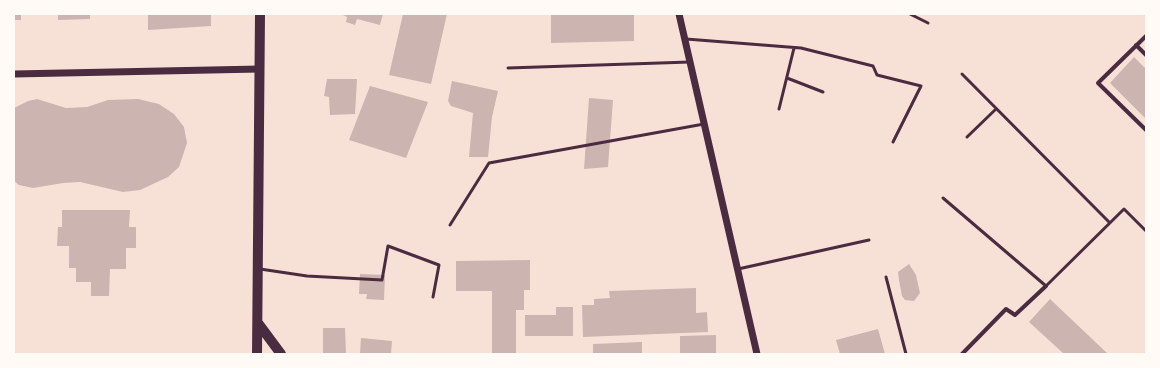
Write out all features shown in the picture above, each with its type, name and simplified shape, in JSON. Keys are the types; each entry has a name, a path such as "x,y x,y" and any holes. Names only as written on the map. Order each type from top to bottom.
{"main road":[{"path":"257,354 260,14"},
{"path":"258,323 281,354"}],"street":[{"path":"679,14 757,354"},
{"path":"1146,36 1098,83 1146,130"},
{"path":"1136,45 1146,55"},
{"path":"14,74 260,69"},
{"path":"962,354 1006,309 1015,315 1046,286"}],"lane":[{"path":"910,14 928,24"},
{"path":"684,38 794,48 873,66 877,76 921,86 893,142"},
{"path":"779,109 794,48"},
{"path":"508,68 690,62"},
{"path":"962,74 1109,222"},
{"path":"787,78 823,92"},
{"path":"967,137 996,108"},
{"path":"450,224 489,163 704,124"},
{"path":"943,198 1046,286 1109,222 1124,209 1146,231"},
{"path":"738,269 869,240"},
{"path":"258,269 307,276 382,280 388,246 439,265 433,297"},
{"path":"886,277 906,354"}],"building":[{"path":"14,14 21,14 21,20 14,20"},
{"path":"58,14 90,14 90,19 58,20"},
{"path":"148,14 211,14 211,26 148,30"},
{"path":"341,14 383,14 380,25 357,19 355,25 346,22 347,17"},
{"path":"403,14 447,14 431,84 389,75"},
{"path":"551,14 634,14 634,41 551,43"},
{"path":"1134,57 1146,69 1146,119 1110,83"},
{"path":"327,79 357,79 355,114 330,115 329,97 324,96"},
{"path":"452,81 498,91 492,117 488,157 469,157 473,113 451,106 448,101"},
{"path":"370,86 428,102 406,158 349,140"},
{"path":"589,98 613,100 608,167 584,169"},
{"path":"37,99 66,108 87,107 108,100 138,99 159,104 174,114 184,127 187,143 179,167 168,177 140,190 123,192 80,182 33,188 19,185 14,181 14,108 28,101"},
{"path":"62,210 130,210 129,227 136,227 136,248 126,248 126,269 110,269 109,296 91,296 91,282 76,282 76,268 69,268 69,246 57,246 58,227 62,227"},
{"path":"530,260 530,290 524,290 524,310 516,310 516,354 492,354 492,291 456,291 456,261"},
{"path":"909,264 916,275 920,293 914,301 905,300 902,296 899,280 898,272"},
{"path":"360,274 385,275 384,300 366,299 367,294 359,294"},
{"path":"696,288 696,313 707,312 708,332 583,337 582,305 594,305 594,299 610,298 609,291"},
{"path":"1050,299 1108,354 1064,354 1029,322"},
{"path":"556,307 573,307 573,336 525,336 525,315 556,315"},
{"path":"323,328 345,328 346,354 323,354"},
{"path":"878,329 885,354 840,354 836,340"},
{"path":"716,335 716,354 680,354 680,336"},
{"path":"361,338 392,341 391,354 360,354"},
{"path":"642,342 642,354 593,354 593,344"}]}
